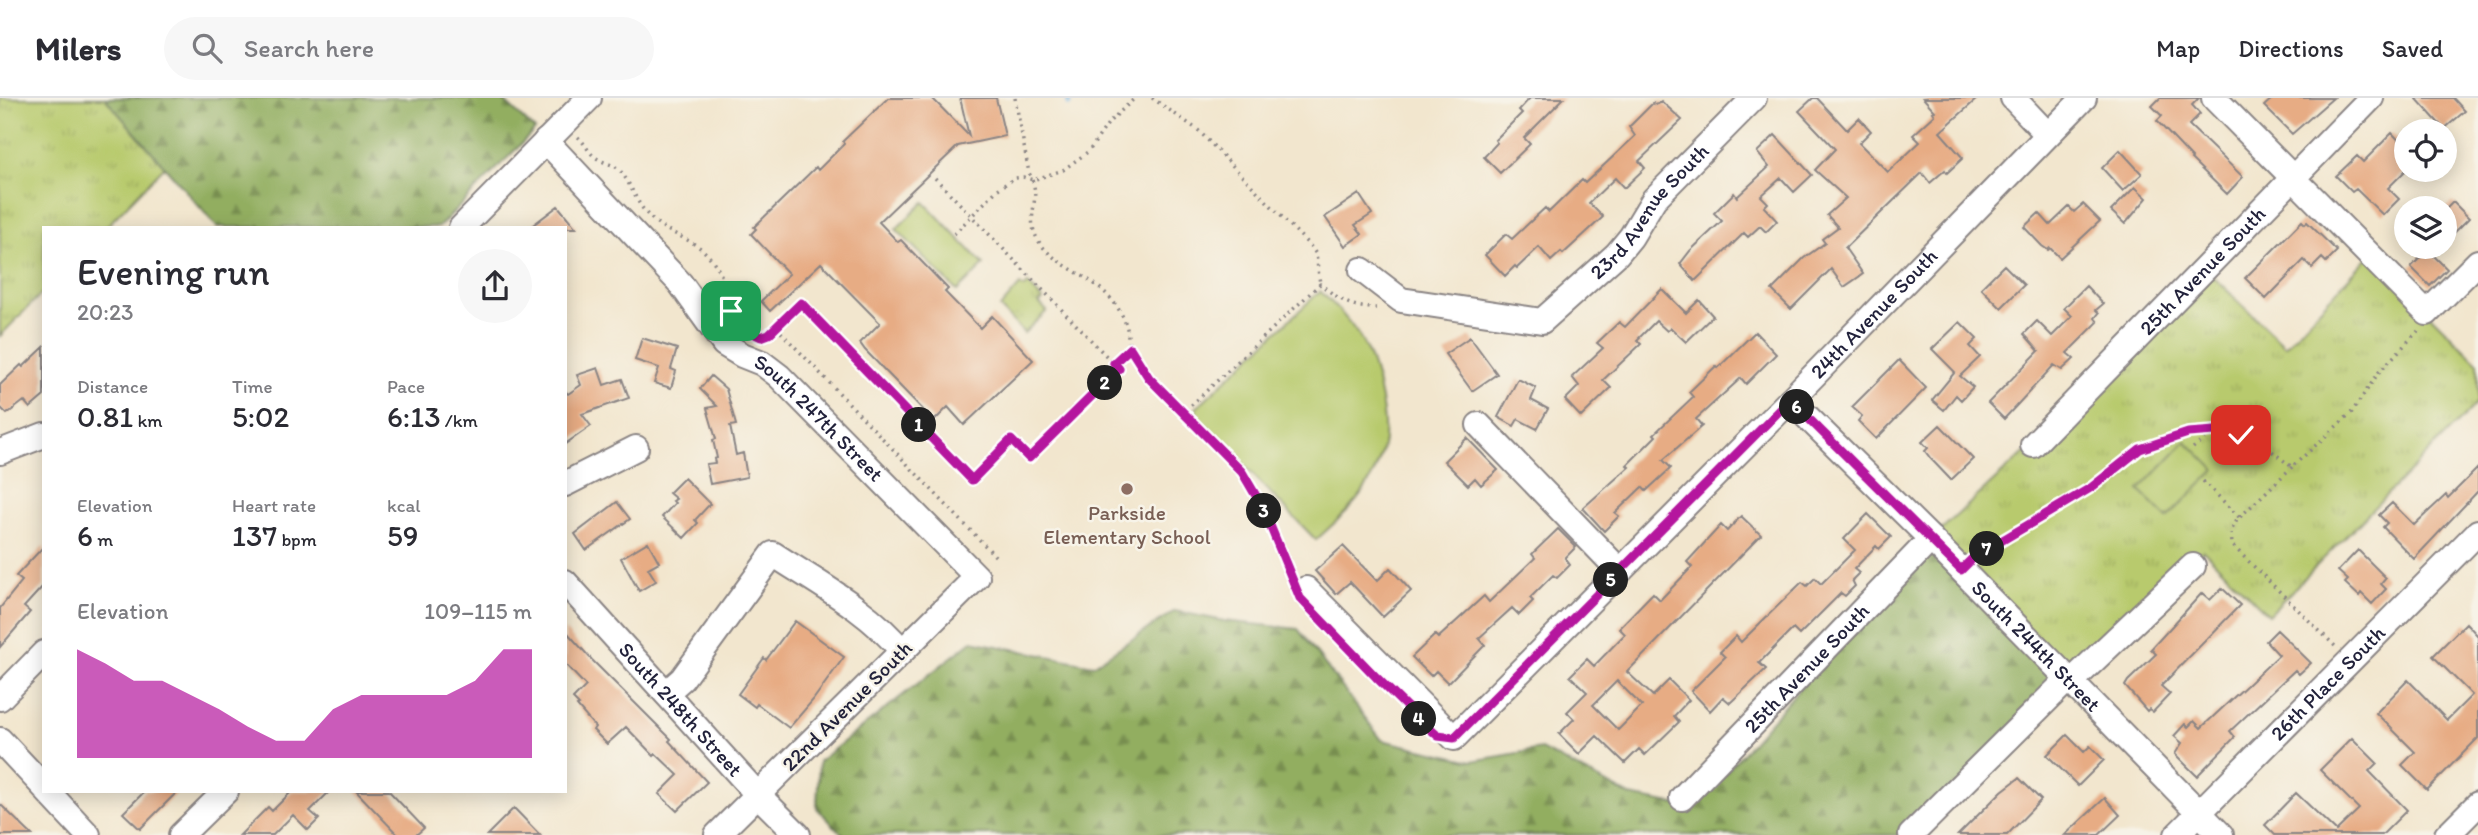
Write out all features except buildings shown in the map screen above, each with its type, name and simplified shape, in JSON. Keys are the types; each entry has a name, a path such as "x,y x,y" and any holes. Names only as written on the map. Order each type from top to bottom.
{"street":[{"path":"463,226 589,98"},
{"name":"23rd Avenue South","path":"1401,300 1542,321 1617,254 1631,237 1654,199 1754,98"},
{"path":"2013,98 2047,134"},
{"name":"24th Avenue South","path":"1300,584 1454,738 1790,400 2084,98"},
{"path":"2214,98 2427,313 2478,262"},
{"name":"25th Avenue South","path":"2033,444 2371,98"},
{"name":"South 247th Street","path":"554,133 680,283 724,344 762,363 779,376 977,577"},
{"path":"1362,270 1401,300"},
{"name":"South 244th Street","path":"1790,400 1931,539 2221,835"},
{"path":"1479,425 1620,571"},
{"path":"0,452 42,436"},
{"path":"567,483 636,448"},
{"name":"26th Place South","path":"2177,835 2478,532"},
{"name":"25th Avenue South","path":"1682,797 1931,539"},
{"path":"666,693 681,679 773,554 845,602 891,637 902,651"},
{"path":"1911,835 2070,680 2193,566"},
{"name":"22nd Avenue South","path":"717,835 977,577"},
{"name":"South 248th Street","path":"567,584 757,794 798,835"},
{"path":"0,698 42,655"},
{"path":"0,740 42,786"},
{"path":"49,793 88,835"},
{"path":"181,835 224,793"},
{"path":"2446,835 2478,804"}],"path":[{"path":"1015,98 1029,173 1033,180 1033,230 1050,254 1102,290 1119,309 1127,326 1130,348 1149,378 1242,472 1262,506 1300,584"},
{"path":"954,234 1006,183 1023,177 1033,180 1049,176 1063,170 1089,151 1109,122 1135,98"},
{"path":"1152,98 1198,130 1311,247 1316,254 1320,284 1354,307 1395,309 1401,300"},
{"path":"554,133 585,144 594,157 615,166 639,205 654,220 671,232 694,241 715,263 726,282 731,311 745,329 761,337 769,334 801,303 972,480 1011,440 1029,458 1119,369 935,178"},
{"path":"1184,412 1320,284"},
{"path":"2350,660 2232,545 2231,531 2240,518 2352,412 2379,372 2416,335 2427,313"},
{"path":"776,327 997,558"},
{"path":"1114,363 1130,348"},
{"path":"1961,570 1973,558 2092,487 2140,449 2188,433 2215,431 2241,435 2268,448 2292,467"},
{"path":"2193,448 2215,431"},
{"path":"2203,481 2240,518"}],"green space":[{"path":"0,98 105,98 165,166 107,226 42,226 42,293 0,336"},
{"path":"105,98 501,98 535,130 440,226 216,226"},
{"path":"924,202 984,265 957,291 896,229"},
{"path":"2370,255 2478,363 2478,402 2268,615 2203,550 2068,679 1931,539 2033,445 2204,268 2285,346"},
{"path":"1028,284 1043,300 1039,303 1047,311 1024,333 1000,308 1020,285 1024,288"},
{"path":"1320,291 1346,318 1365,346 1378,386 1384,440 1377,466 1365,489 1346,512 1316,540 1197,417 1196,408"},
{"path":"2186,441 2215,470 2167,518 2139,490"},
{"path":"1931,539 2068,679 1918,835 843,835 817,808 819,761 972,641 1093,665 1175,611 1224,621 1298,629 1382,740 1472,761 1541,749 1630,796 1694,808"}],"waterway":[{"path":"1068,98 1069,104"}],"place":[{"name":"Parkside Elementary School","path":"1127,489"}],"route":[{"path":"731,311 745,329 761,337 769,334 801,303 972,480 1011,440 1029,458 1119,369 1114,363 1130,348 1149,378 1242,472 1262,506 1300,598 1398,700 1438,736 1454,738 1790,400 1961,570 1973,558 2092,487 2140,449 2188,433 2215,431 2241,435"}]}
